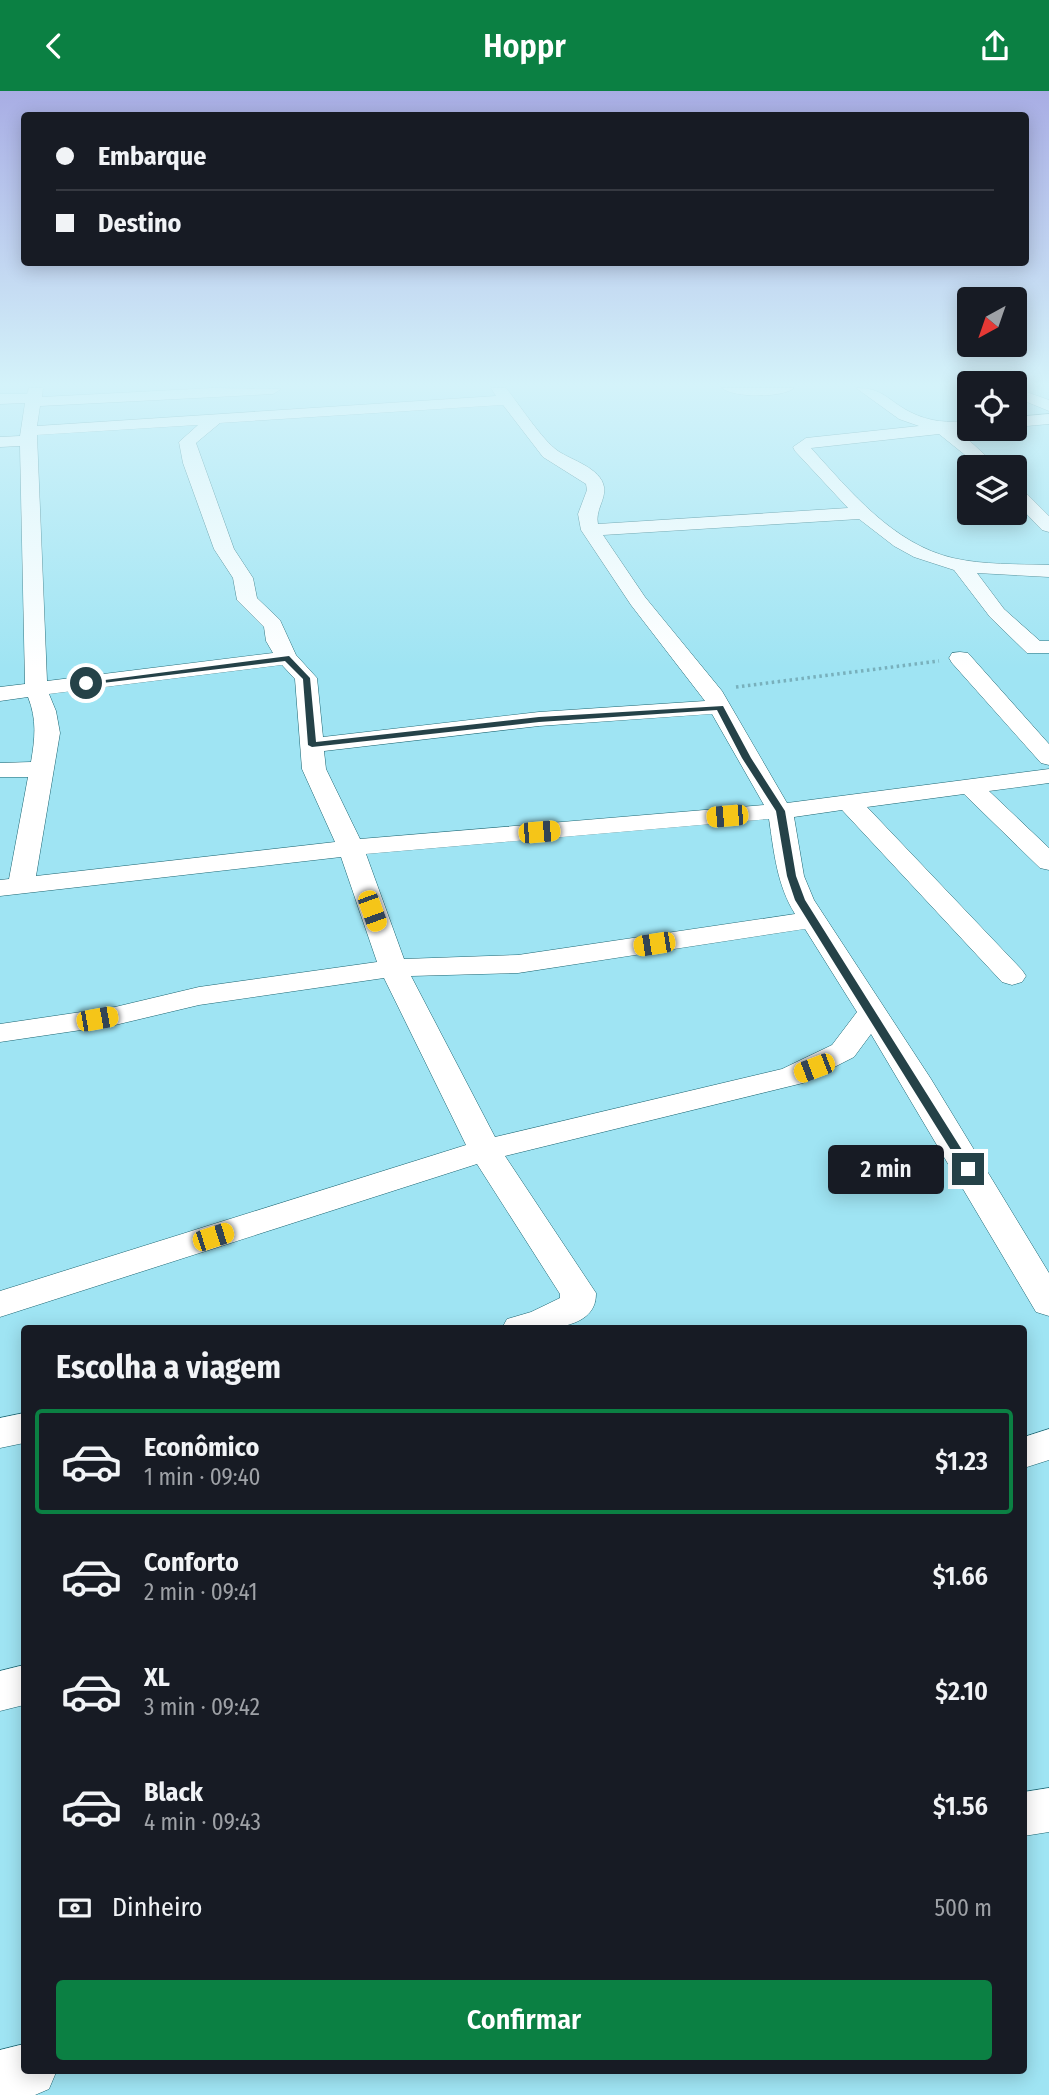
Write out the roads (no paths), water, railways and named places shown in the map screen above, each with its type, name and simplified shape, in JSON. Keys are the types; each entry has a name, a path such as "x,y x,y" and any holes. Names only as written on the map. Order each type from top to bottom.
{"street":[{"path":"20,482 32,523 36,689 45,711 48,733 43,769 10,886 351,848 780,811 1049,776"},
{"path":"199,482 224,548 243,578 247,600 273,624 277,631 277,641 287,658 306,678 314,769 351,848 393,968 485,1150 578,1293 578,1304 563,1314 529,1325"},
{"path":"593,482 596,490 586,514 590,530 638,601 715,699 780,811 791,876 811,920 872,1013 1049,1303"},
{"path":"833,482 861,513 918,552 961,566 1049,571"},
{"path":"1027,504 1049,526"},
{"path":"590,530 861,513"},
{"path":"961,566 998,613 1035,649 1049,647"},
{"path":"0,694 287,658"},
{"path":"960,658 1049,758"},
{"path":"312,745 715,699"},
{"path":"0,770 43,769"},
{"path":"970,787 1049,862"},
{"path":"848,802 1012,976"},
{"path":"0,1033 115,1016 199,996 393,968 518,964 811,920"},
{"path":"0,1304 485,1150 792,1076 833,1059 844,1051 872,1013"},
{"path":"0,1433 21,1429"},
{"path":"1027,1452 1049,1444"},
{"path":"0,1691 21,1686"},
{"path":"1027,1814 1049,1810"},
{"path":"0,2077 21,2072"}]}
